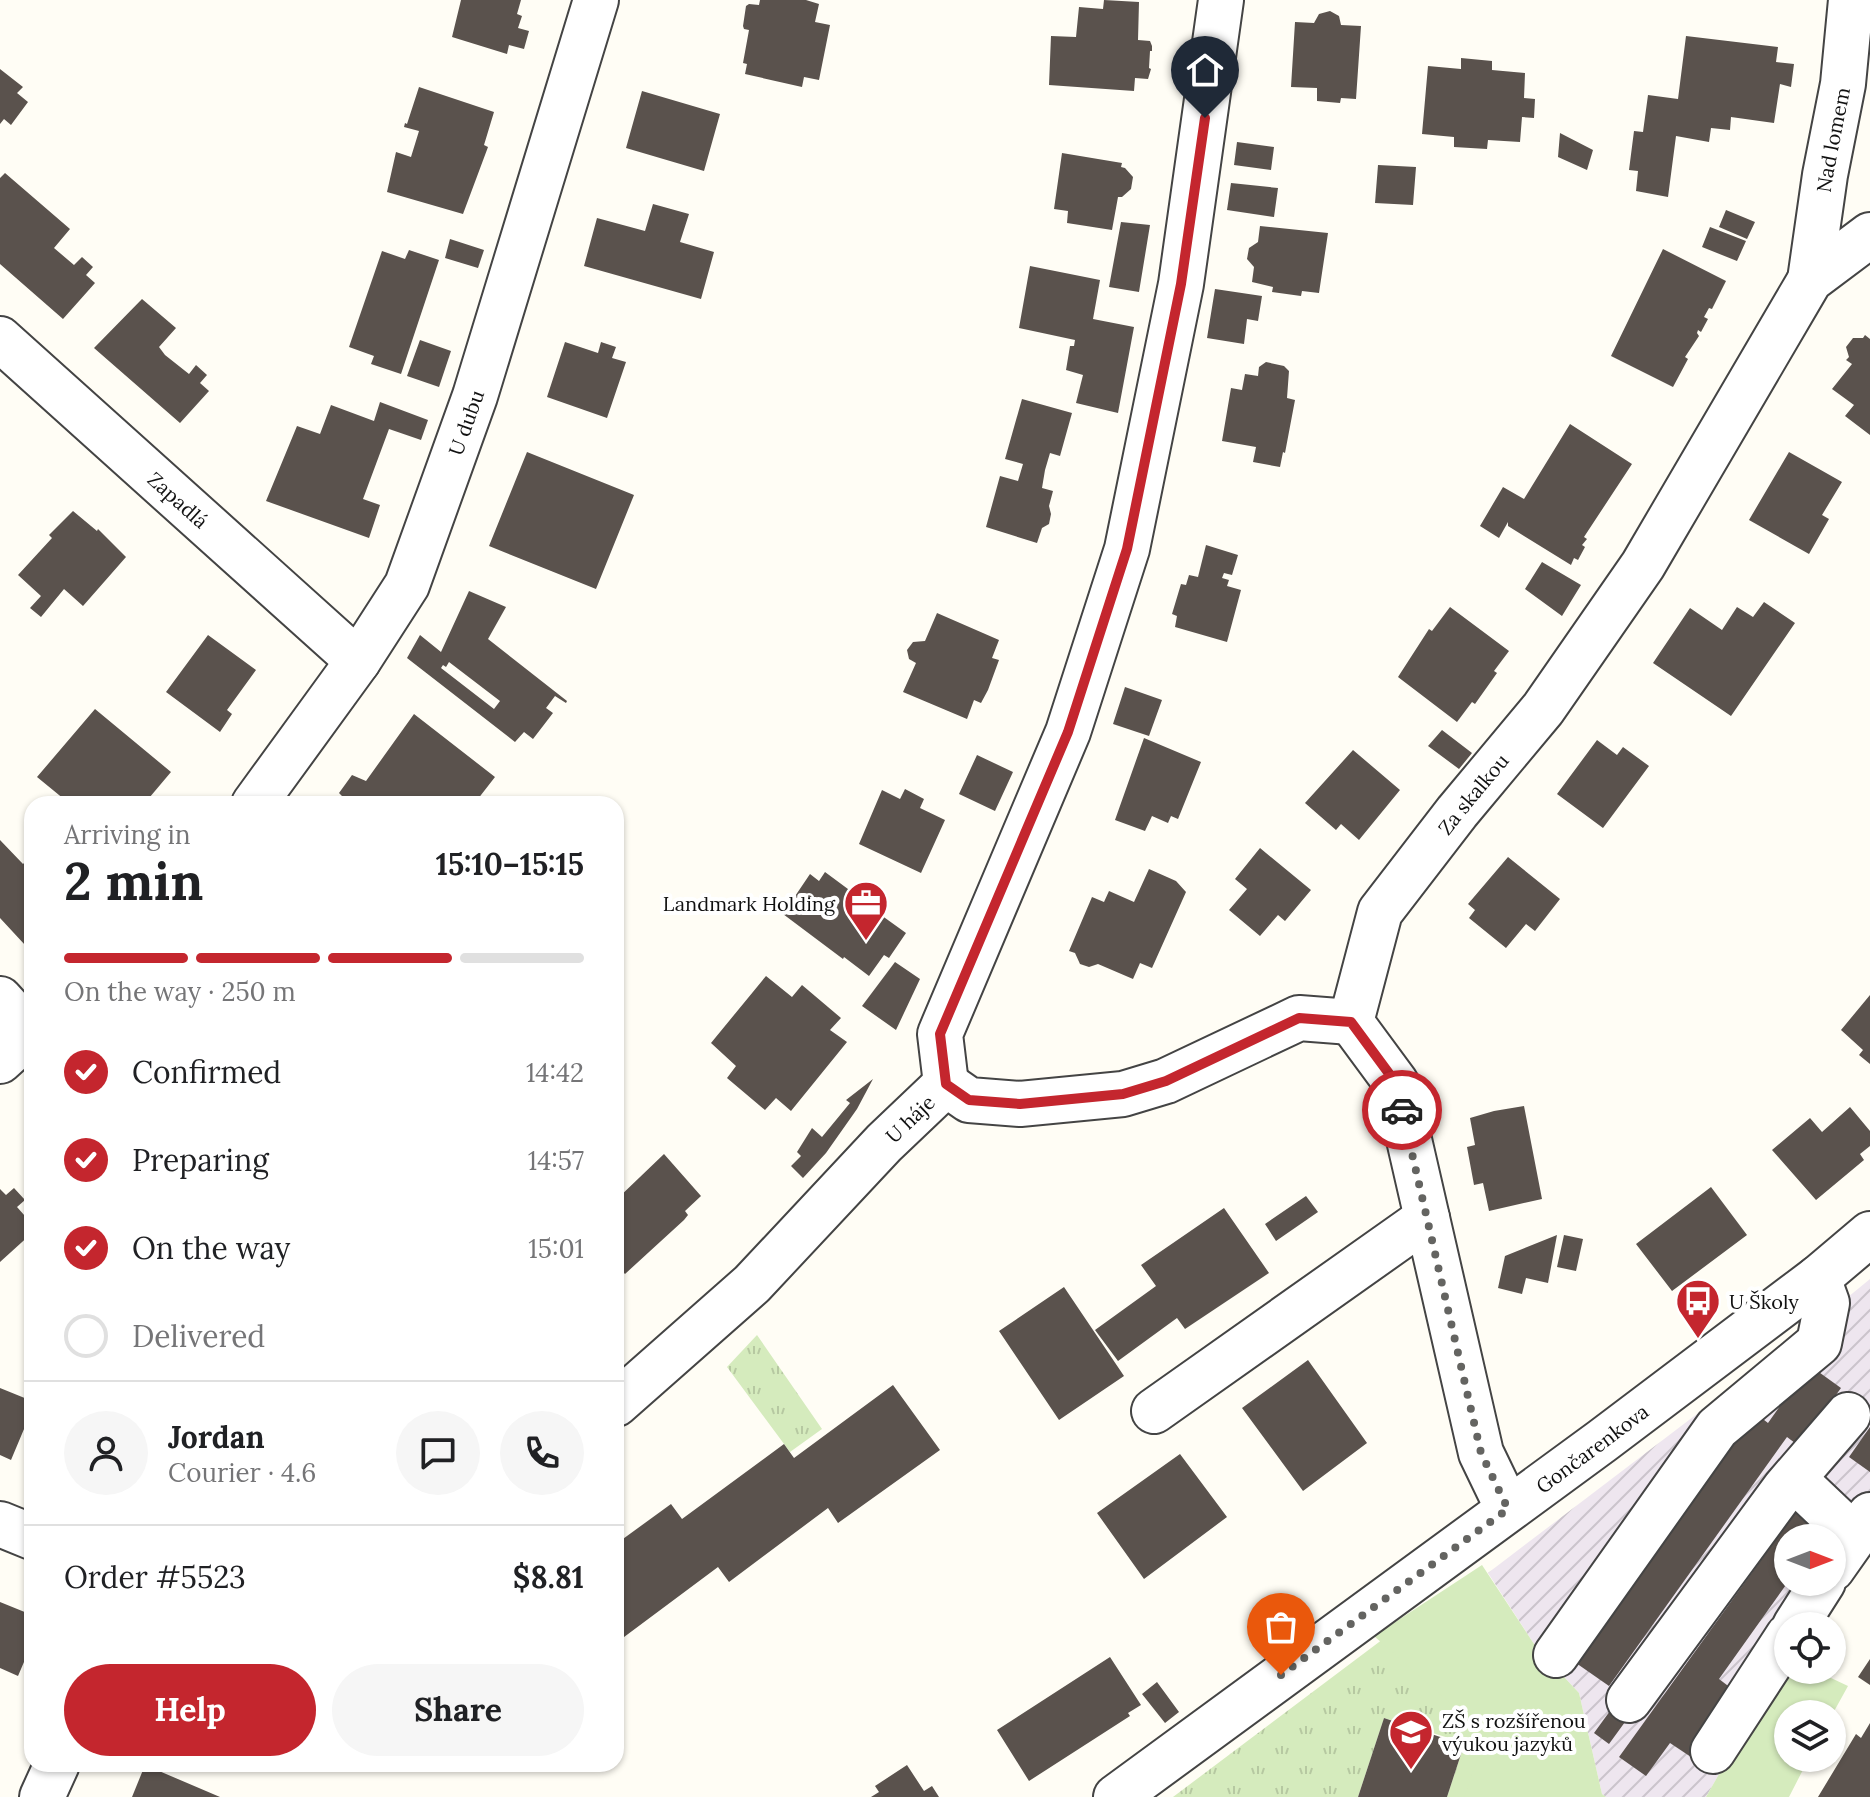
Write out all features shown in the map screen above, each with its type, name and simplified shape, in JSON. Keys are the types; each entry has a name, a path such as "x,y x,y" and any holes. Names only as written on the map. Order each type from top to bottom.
{"street":[{"name":"U dubu","path":"260,796 358,661 407,585 480,382 596,0"},
{"name":"U háje","path":"624,1397 752,1284 884,1143 946,1084 940,1034 1068,732 1127,549 1181,284 1221,0"},
{"name":"Nad lomem","path":"1810,280 1825,175 1843,84 1851,0"},
{"name":"Za skalkou","path":"1351,1022 1380,912 1457,812 1543,709 1643,565 1810,280 1870,235"},
{"name":"Zapadlá","path":"0,339 358,661"},
{"path":"0,999 21,1042"},
{"path":"946,1084 969,1100 1020,1104 1123,1094 1166,1081 1299,1018 1351,1022 1396,1083 1481,1453 1508,1509"},
{"path":"1154,1411 1427,1218"},
{"name":"Gončarenkova","path":"1116,1797 1818,1278 1870,1234"},
{"path":"1556,1655 1717,1428 1819,1343 1827,1303 1818,1278"},
{"path":"1629,1700 1794,1479 1848,1415"},
{"path":"1794,1479 1852,1540"},
{"path":"0,1524 24,1534"},
{"path":"1713,1751 1774,1657"},
{"path":"42,1797 53,1772"}],"shaded area":[{"path":"1870,1279 1870,1540 1846,1573 1846,1524 1774,1524 1774,1596 1829,1596 1818,1612 1774,1612 1774,1678 1706,1797 1606,1797 1602,1794 1579,1693 1536,1647 1488,1573"}],"green space":[{"path":"757,1335 822,1429 790,1452 727,1367"},
{"path":"1482,1565 1536,1647 1579,1693 1602,1794 1606,1797 1464,1797 1486,1735 1374,1636"},
{"path":"1419,1612 1540,1797 1447,1797 1464,1745 1384,1718 1358,1797 1173,1797"},
{"path":"1774,1677 1774,1684 1848,1686 1840,1700 1774,1700 1774,1772 1802,1772 1789,1797 1706,1797"}],"building":[{"path":"461,0 521,0 517,14 522,16 518,28 529,31 524,49 509,45 507,54 452,37"},
{"path":"760,0 806,0 819,4 815,22 830,25 819,80 804,77 802,87 745,74 747,64 743,63 749,30 743,26 746,6 759,5"},
{"path":"1104,0 1139,2 1138,40 1150,41 1152,46 1148,79 1135,78 1134,91 1049,85 1051,36 1076,37 1079,7 1103,9"},
{"path":"1330,11 1339,16 1341,25 1361,26 1356,99 1341,98 1340,103 1317,101 1317,88 1291,87 1295,22 1314,23 1319,14"},
{"path":"1686,36 1778,47 1776,62 1794,64 1791,87 1780,84 1774,123 1731,117 1730,130 1711,128 1709,142 1676,136 1668,197 1636,191 1638,171 1629,170 1634,131 1643,132 1648,95 1678,99"},
{"path":"1461,58 1492,61 1492,70 1525,73 1524,98 1535,99 1534,118 1522,117 1520,142 1488,140 1487,149 1454,147 1454,137 1422,134 1428,66 1461,69"},
{"path":"0,69 23,87 17,93 28,102 11,125 4,119 0,124"},
{"path":"419,87 494,112 484,145 488,147 463,214 387,192 396,152 411,157 419,131 404,127"},
{"path":"642,91 720,114 704,171 626,148"},
{"path":"1560,133 1593,150 1587,170 1558,157"},
{"path":"1237,142 1274,147 1271,170 1234,165"},
{"path":"1062,153 1122,163 1121,167 1133,177 1131,189 1118,197 1112,230 1067,223 1068,211 1054,209"},
{"path":"1378,165 1416,167 1413,205 1375,203"},
{"path":"5,173 70,229 54,248 74,265 82,257 93,267 86,275 95,283 63,319 0,264 0,178"},
{"path":"1231,183 1278,188 1274,217 1227,210"},
{"path":"653,204 689,214 680,242 714,252 701,299 584,266 597,218 645,231"},
{"path":"1726,210 1755,222 1747,239 1719,227"},
{"path":"1121,222 1150,225 1139,292 1109,287"},
{"path":"1260,226 1328,233 1319,293 1302,291 1301,296 1272,292 1273,287 1252,282 1254,267 1247,259 1249,248 1258,242"},
{"path":"1710,227 1746,241 1737,261 1702,247"},
{"path":"450,239 484,250 478,268 445,258"},
{"path":"1663,249 1726,281 1712,309 1709,308 1704,317 1708,319 1701,332 1698,330 1699,336 1685,357 1688,359 1673,387 1611,356"},
{"path":"409,250 439,260 401,374 371,364 374,356 349,347 382,251 405,259"},
{"path":"1030,266 1100,280 1093,319 1134,327 1118,413 1076,403 1083,375 1066,370 1070,346 1074,346 1075,340 1019,328"},
{"path":"1215,289 1262,296 1258,321 1247,319 1244,344 1207,338"},
{"path":"142,299 176,328 159,347 165,355 189,374 196,365 207,375 200,383 209,391 180,423 94,348"},
{"path":"1865,335 1870,339 1870,435 1845,416 1854,405 1832,389 1852,364 1846,360 1849,357 1846,347 1853,338 1863,338"},
{"path":"420,340 451,351 439,387 407,376"},
{"path":"565,342 598,353 601,342 616,347 612,358 626,362 607,418 547,397"},
{"path":"1266,362 1284,366 1289,371 1287,398 1295,400 1280,467 1253,462 1256,447 1222,441 1231,388 1242,390 1245,374 1258,376 1259,367"},
{"path":"1022,399 1072,413 1060,456 1050,453 1045,470 1042,488 1053,491 1049,506 1051,514 1049,524 1042,528 1037,543 986,527 1000,476 1018,481 1023,464 1005,459"},
{"path":"380,402 428,420 421,440 389,429 363,499 380,505 369,538 266,501 297,426 320,434 331,405 374,421"},
{"path":"1570,424 1632,464 1584,537 1587,539 1582,545 1585,547 1578,560 1574,558 1571,565 1508,526 1508,522 1499,538 1480,526 1503,487 1524,499"},
{"path":"527,452 634,495 596,589 489,546"},
{"path":"1789,452 1842,482 1822,515 1829,519 1809,554 1749,520"},
{"path":"73,511 98,529 126,557 83,606 64,589 41,617 30,608 41,596 18,575 52,538 49,535"},
{"path":"1206,545 1238,555 1232,575 1224,573 1222,578 1229,580 1227,586 1241,590 1227,642 1175,627 1177,616 1172,614 1181,584 1186,585 1189,575 1198,577"},
{"path":"1542,562 1581,585 1562,616 1525,589"},
{"path":"469,591 506,607 488,639 567,701 555,696 546,708 553,713 533,739 524,732 515,742 407,658 420,635 441,652","holes":["449,662 500,701 494,709 441,668"]},
{"path":"1764,602 1795,623 1731,716 1653,663 1690,608 1722,630 1737,607 1753,617"},
{"path":"1450,607 1509,651 1475,704 1472,702 1457,722 1398,677 1429,629 1432,631"},
{"path":"937,613 999,640 992,658 999,660 988,690 981,703 974,700 967,719 903,692 916,663 909,659 907,650 913,642 925,641"},
{"path":"208,635 256,670 227,710 232,714 220,732 166,692"},
{"path":"1125,687 1162,700 1149,736 1113,724"},
{"path":"95,709 171,772 151,796 60,796 37,777"},
{"path":"414,714 495,777 480,796 342,796 339,793 352,775 366,781"},
{"path":"1442,730 1472,753 1459,769 1428,746"},
{"path":"1144,738 1201,762 1178,819 1171,816 1168,823 1152,816 1145,831 1115,820"},
{"path":"1597,740 1617,755 1623,747 1649,766 1603,828 1557,794"},
{"path":"1353,750 1400,790 1359,840 1341,824 1336,830 1305,803"},
{"path":"977,755 1013,772 995,811 959,794"},
{"path":"905,789 924,799 920,808 945,820 921,873 859,844 882,790 900,799"},
{"path":"0,840 24,863 24,944 0,918"},
{"path":"1260,848 1311,890 1285,921 1278,915 1260,936 1229,910 1247,889 1235,879"},
{"path":"1508,857 1560,899 1535,931 1526,924 1506,948 1469,918 1475,910 1468,904"},
{"path":"1149,869 1176,881 1186,892 1152,968 1140,963 1133,979 1098,964 1089,967 1080,964 1075,953 1069,951 1092,897 1104,902 1109,891 1134,902"},
{"path":"825,872 852,892 864,896 874,910 906,933 889,958 884,955 869,976 783,914 810,874 819,881"},
{"path":"895,962 920,979 896,1030 862,1006"},
{"path":"766,976 792,997 802,985 841,1018 830,1030 847,1042 791,1111 776,1098 765,1110 727,1078 736,1066 711,1043"},
{"path":"1870,995 1870,1064 1859,1055 1863,1050 1841,1030"},
{"path":"873,1079 857,1109 826,1153 803,1178 791,1166 801,1156 797,1152 812,1128 822,1137 850,1103 846,1100"},
{"path":"1524,1106 1542,1199 1489,1211 1483,1183 1474,1185 1467,1147 1475,1145 1470,1118"},
{"path":"1850,1107 1870,1131 1870,1146 1860,1154 1864,1160 1816,1200 1772,1150 1810,1118 1822,1132"},
{"path":"664,1154 701,1196 685,1211 688,1215 684,1220 625,1274 624,1273 624,1192"},
{"path":"1711,1187 1747,1235 1672,1291 1636,1244"},
{"path":"14,1188 24,1199 17,1207 24,1215 24,1240 0,1262 0,1189 6,1195"},
{"path":"1306,1196 1318,1212 1276,1241 1265,1224"},
{"path":"1224,1208 1269,1273 1185,1329 1177,1318 1118,1361 1095,1330 1156,1286 1141,1265"},
{"path":"1557,1235 1548,1283 1526,1278 1522,1294 1498,1288 1505,1256"},
{"path":"1564,1235 1583,1239 1576,1271 1557,1267"},
{"path":"1064,1287 1124,1376 1059,1420 999,1331"},
{"path":"1308,1360 1367,1443 1303,1491 1242,1408"},
{"path":"1809,1365 1841,1388 1799,1446 1787,1437 1609,1686 1576,1663 1755,1413 1768,1423"},
{"path":"893,1385 940,1450 838,1523 828,1508 729,1582 718,1567 624,1637 624,1538 671,1504 682,1519 784,1444 794,1458"},
{"path":"0,1388 24,1398 24,1429 11,1460 0,1455"},
{"path":"1870,1427 1870,1472 1849,1457"},
{"path":"1180,1454 1227,1517 1144,1579 1097,1513"},
{"path":"1803,1502 1828,1524 1787,1524"},
{"path":"1774,1542 1774,1596 1778,1596 1719,1679 1740,1695 1694,1759 1670,1743 1646,1776 1619,1757"},
{"path":"0,1602 24,1612 24,1662 18,1676 0,1668"},
{"path":"1110,1657 1141,1705 1128,1713 1130,1716 1029,1781 997,1730"},
{"path":"1870,1659 1870,1685 1858,1677"},
{"path":"1157,1682 1179,1712 1165,1723 1142,1694"},
{"path":"1618,1700 1633,1711 1609,1744 1594,1733"},
{"name":"ZŠ s rozšířenou výukou jazyků","path":"1384,1718 1464,1745 1447,1797 1358,1797"},
{"path":"1870,1723 1870,1797 1818,1797 1833,1772 1846,1772 1846,1751 1856,1734 1861,1738"},
{"path":"907,1765 924,1791 932,1786 939,1797 871,1797 879,1792 875,1786"},
{"path":"142,1772 161,1772 220,1797 132,1797"}],"way so far":[{"path":"1281,1675 1508,1509 1481,1453 1402,1110"}],"place":[{"name":"Landmark Holding","path":"866,942"},
{"name":"U Školy","path":"1698,1340"},
{"name":"ZŠ s rozšířenou výukou jazyků","path":"1411,1771"}],"route":[{"path":"1205,118 1181,284 1127,549 1068,732 940,1034 946,1084 969,1100 1020,1104 1123,1094 1166,1081 1299,1018 1351,1022 1396,1083 1402,1110"}]}
